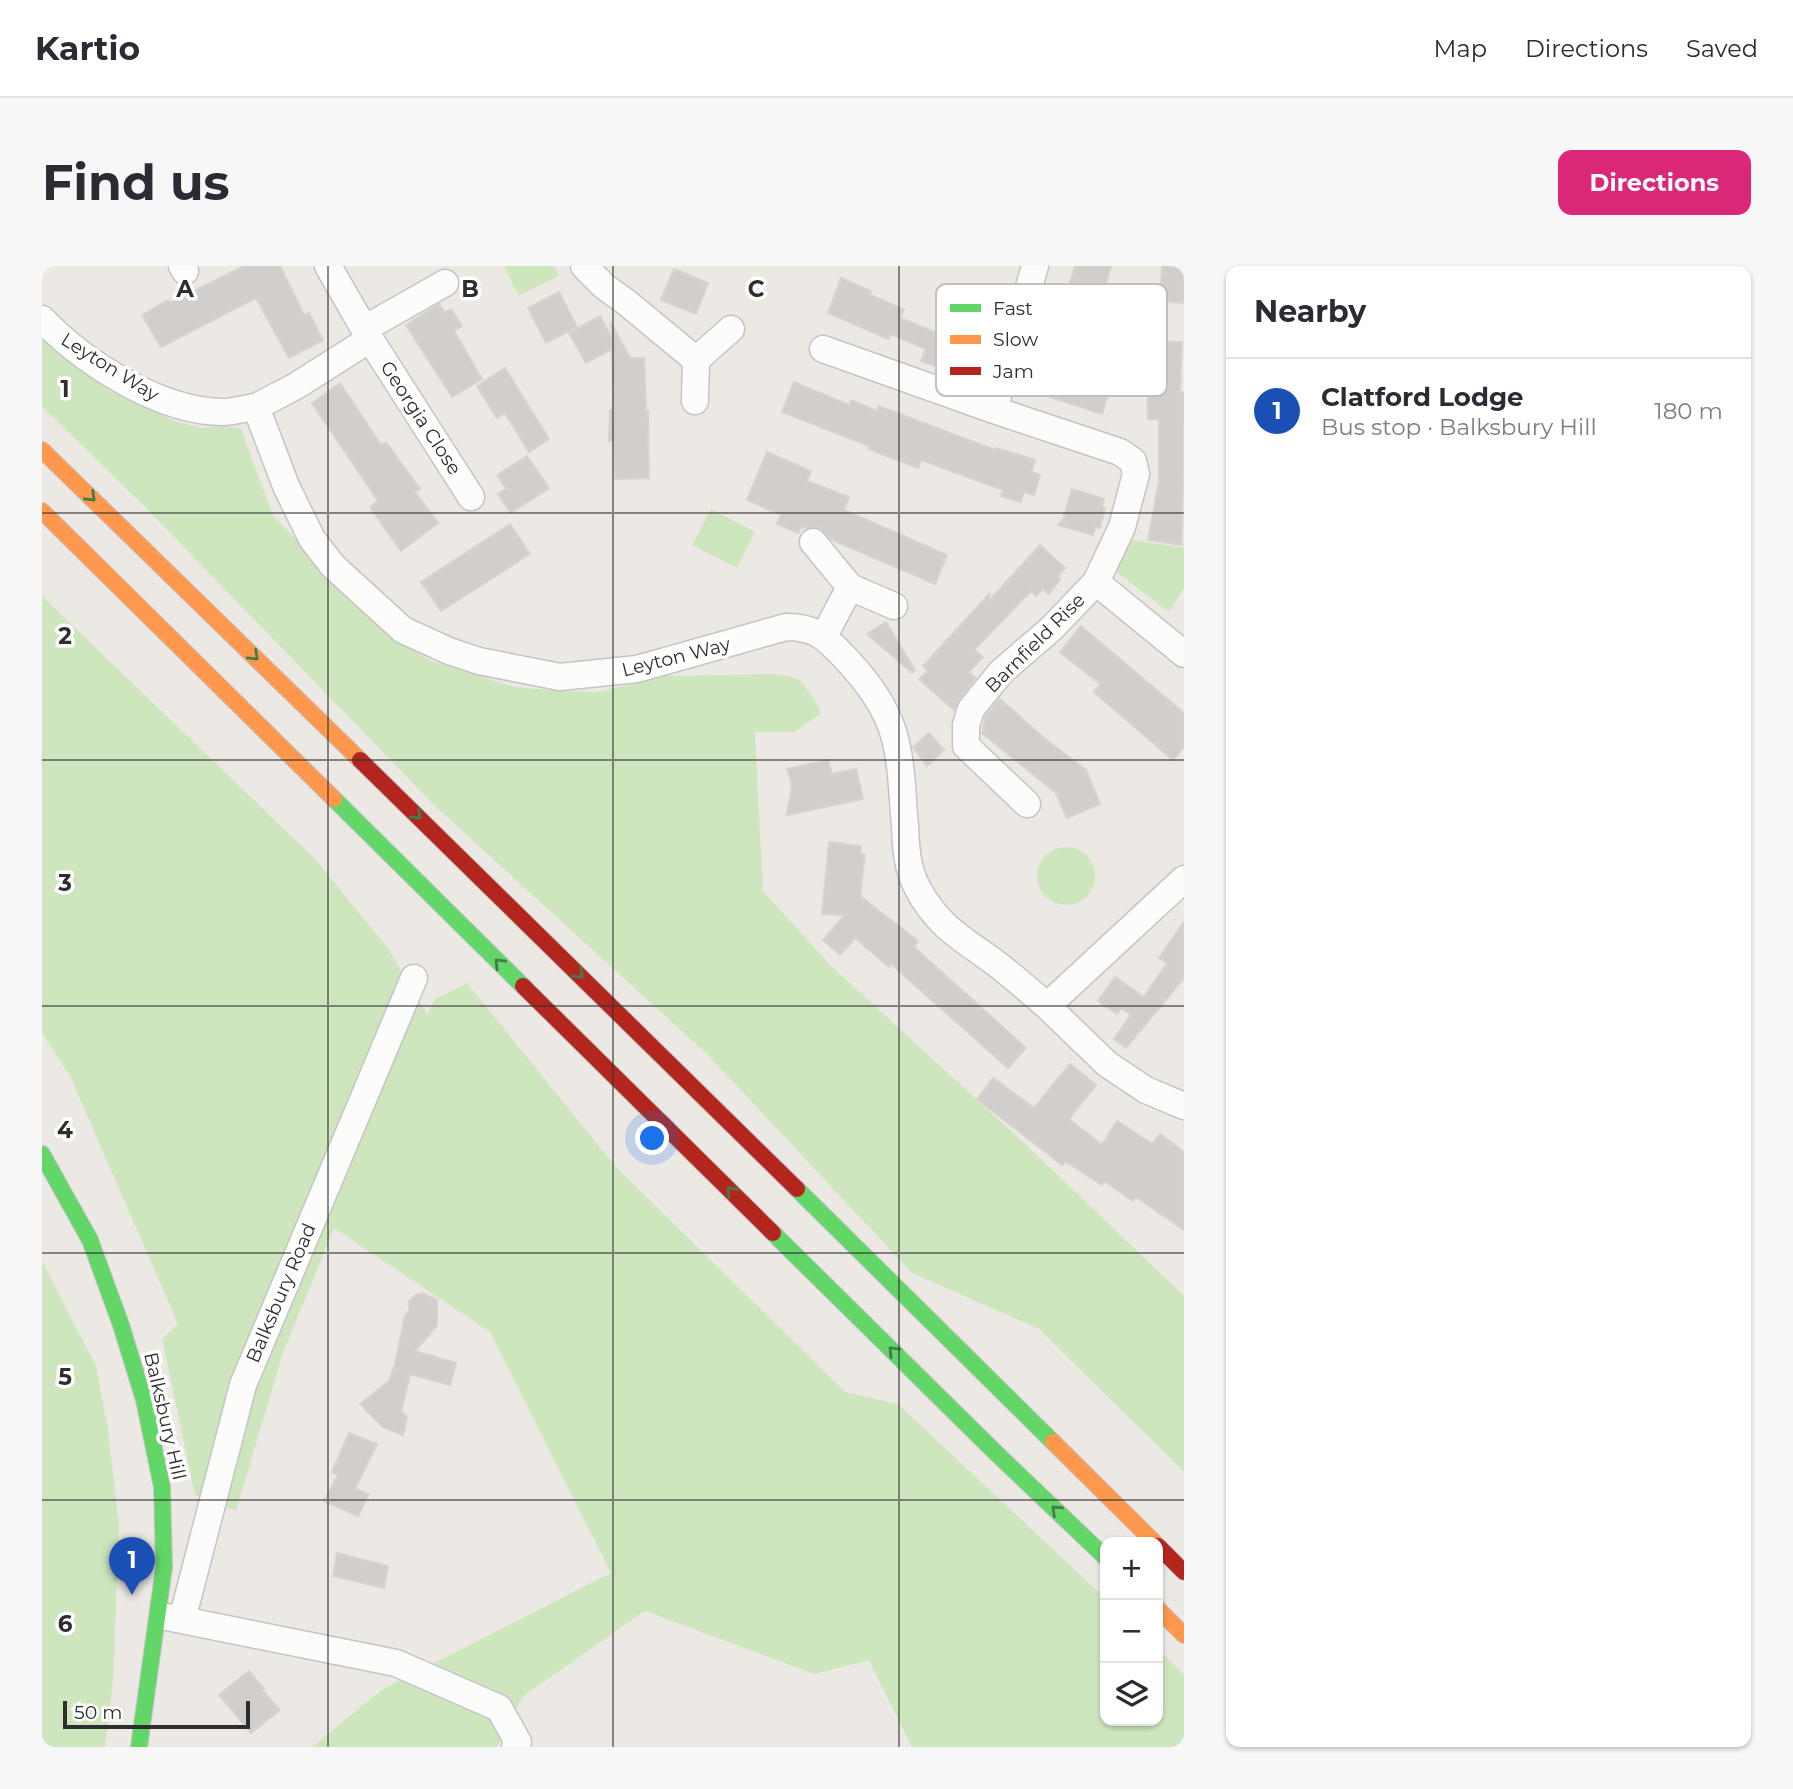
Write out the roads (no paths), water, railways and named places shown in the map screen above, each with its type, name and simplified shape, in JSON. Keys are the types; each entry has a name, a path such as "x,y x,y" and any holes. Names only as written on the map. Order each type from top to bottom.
{"main road":[{"path":"42,450 645,1038 1149,1537"},
{"path":"42,511 1100,1552"},
{"name":"Balksbury Hill","path":"42,1154 90,1240 121,1325 144,1400 162,1487 164,1567 170,1618 139,1747"},
{"path":"1163,1551 1184,1572"},
{"path":"1163,1614 1184,1635"}],"street":[{"name":"Georgia Close","path":"328,266 367,334 471,496"},
{"path":"584,266 605,287 696,359"},
{"path":"1030,284 1035,266"},
{"name":"Georgia Close","path":"256,407 296,386 445,282"},
{"name":"Leyton Way","path":"42,319 63,341 115,375 161,400 186,407 224,412 256,407 286,486 312,539 333,566 403,630 449,651 479,662 560,677 637,669 786,627 806,627 824,636"},
{"path":"695,401 696,359 731,329"},
{"name":"Barnfield Rise","path":"823,349 936,389"},
{"name":"Barnfield Rise","path":"955,396 1121,452 1133,461 1136,474 1122,527 1096,582 1052,628 1001,672 971,709 968,717 966,746 1027,804"},
{"path":"994,410 998,396"},
{"path":"813,541 850,587 894,606"},
{"name":"Barnfield Rise","path":"1096,582 1184,654"},
{"path":"850,587 824,636 856,670 883,705 896,738 902,770 908,866 929,910 951,932 1001,967 1047,1006 1107,1064 1146,1090 1184,1106"},
{"path":"1047,1006 1184,878"},
{"name":"Balksbury Road","path":"170,1618 243,1385 414,978"},
{"path":"170,1618 396,1663 499,1708 518,1742 515,1747"}],"place":[{"name":"Clatford Lodge","path":"132,1595"}]}
